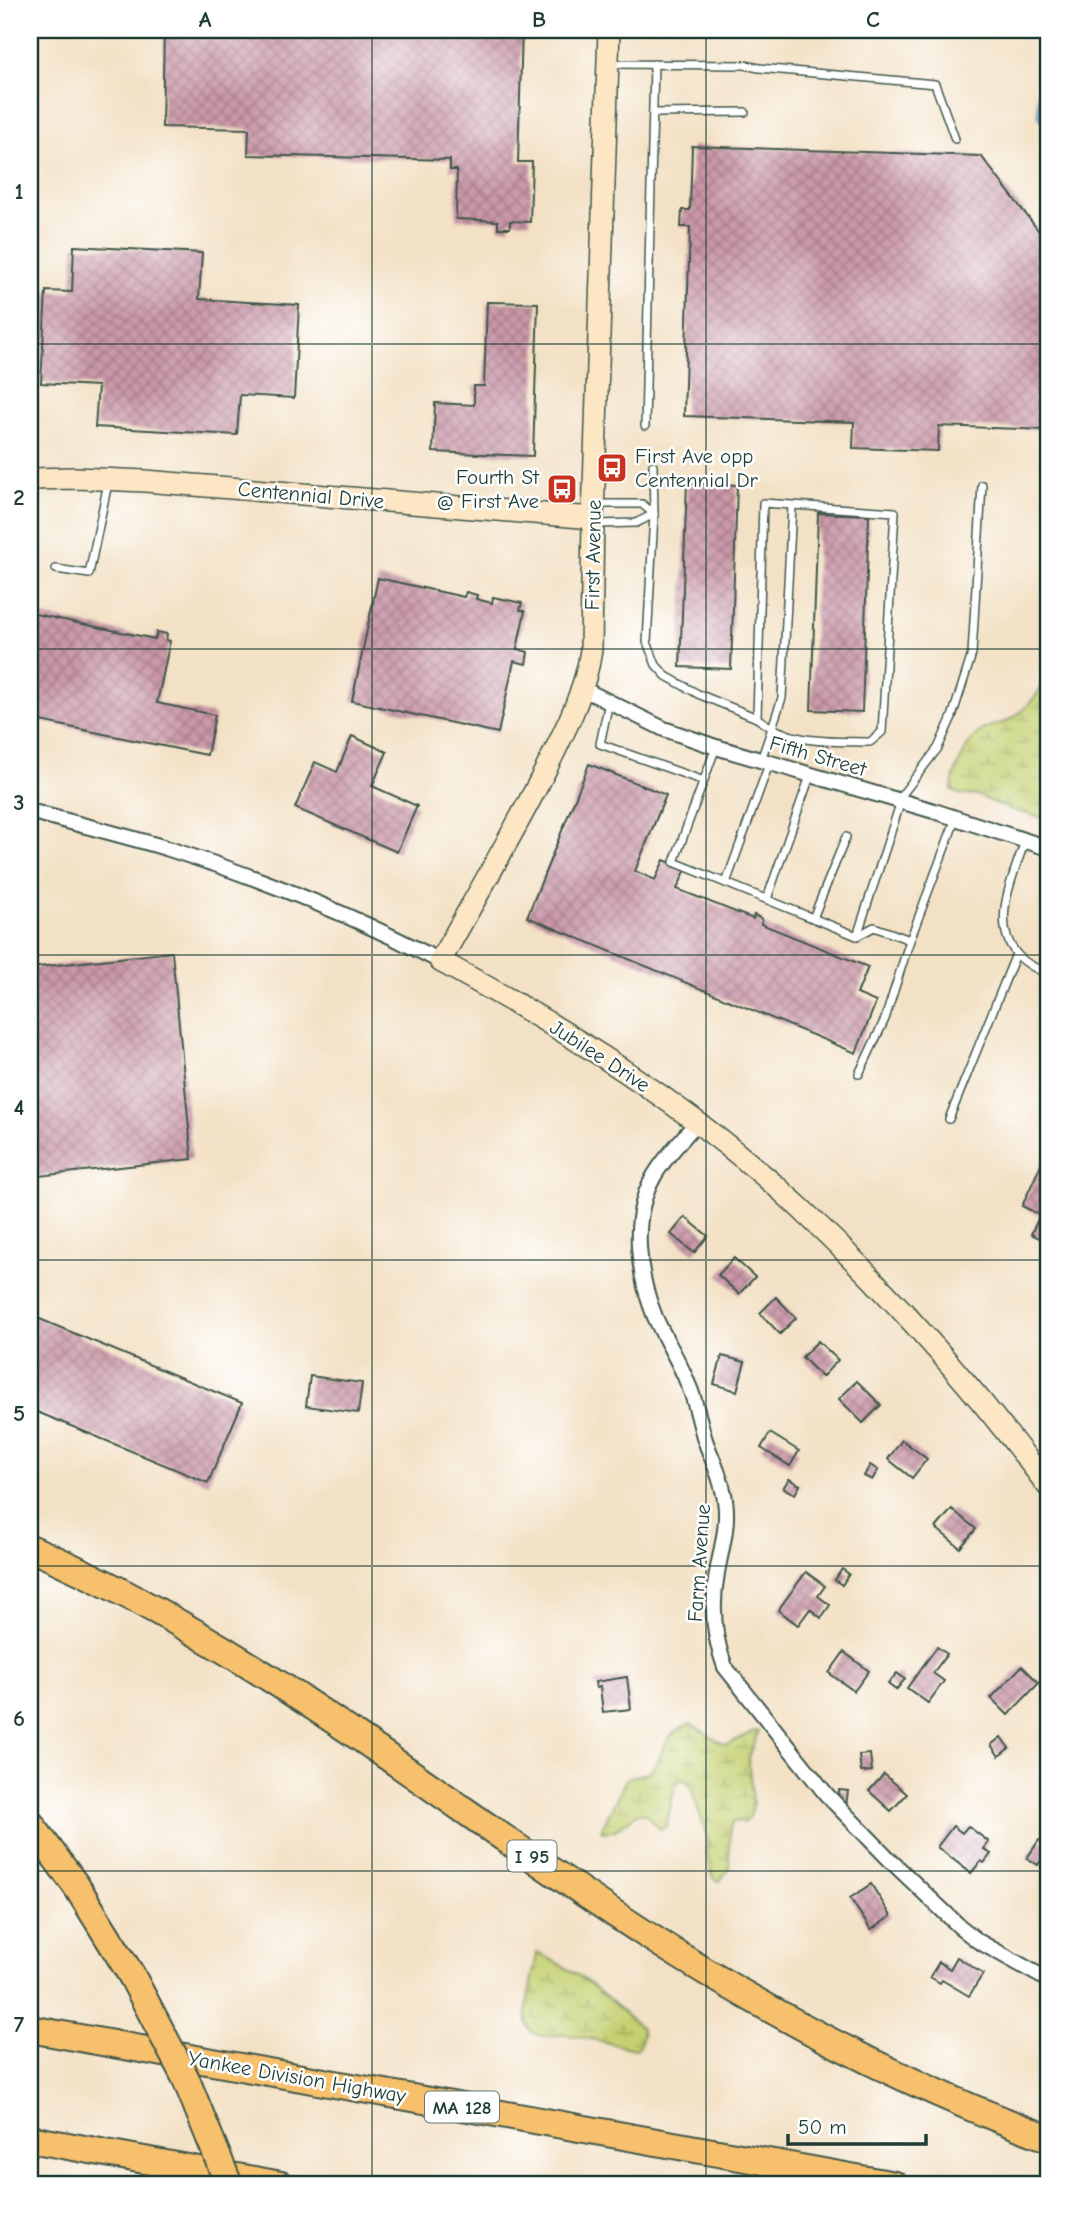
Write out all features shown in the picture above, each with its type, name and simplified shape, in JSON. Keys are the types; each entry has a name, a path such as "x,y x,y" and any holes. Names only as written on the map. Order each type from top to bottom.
{"highway":[{"name":"I 95","path":"30,1548 142,1603 256,1670 374,1747 645,1933 729,1986 814,2034 890,2071 1048,2138"},
{"path":"30,1824 77,1887 132,1976 185,2077 229,2185"},
{"name":"Yankee Division Highway","path":"30,2029 895,2185"},
{"path":"30,2139 281,2185"}],"street":[{"name":"First Avenue","path":"440,961 569,723 589,670 592,650 593,516 609,30"},
{"name":"Centennial Drive","path":"30,480 108,479 593,516"},
{"name":"Fifth Street","path":"583,689 664,729 716,747 1048,848"},
{"name":"Jubilee Drive","path":"30,811 167,848 339,913 440,961 586,1045 695,1123 796,1205 861,1268 972,1387 1048,1486"},
{"name":"Farm Avenue","path":"695,1123 653,1178 640,1213 638,1237 644,1279 655,1316 690,1386 706,1443 719,1472 725,1502 726,1532 716,1576 714,1604 717,1648 725,1667 825,1794 891,1861 978,1941 1048,1980"}],"lane":[{"path":"608,64 745,65 934,84 955,139"},
{"path":"645,426 654,64"},
{"path":"653,113 745,112"},
{"path":"653,466 654,514 647,642 656,666 666,676 698,694 757,718 772,730 809,741 870,742 882,732 895,512 763,503 757,718"},
{"path":"56,569 89,574 108,479"},
{"path":"857,936 899,801 938,748 952,716 972,654 982,485"},
{"path":"593,516 642,505 654,514"},
{"path":"726,883 765,763 782,698 792,506"},
{"path":"593,516 636,523 654,514"},
{"path":"609,702 600,744 704,781"},
{"path":"716,747 674,862 857,936"},
{"path":"767,900 810,776"},
{"path":"859,1074 885,1019 910,940 956,818"},
{"path":"813,918 846,837"},
{"path":"1025,841 1003,919 1008,941 1016,954 1031,966 1048,974"},
{"path":"857,936 874,927 910,940"},
{"path":"949,1119 1016,954"}],"green space":[{"path":"1048,613 1048,663 1046,630"},
{"path":"1048,663 1048,819 1008,809 977,795 961,795 952,790 957,768 975,736 985,728 1017,715 1034,698 1045,679"},
{"path":"690,1724 727,1745 758,1731 749,1758 752,1811 744,1823 733,1822 730,1828 729,1869 719,1882 714,1879 706,1852 708,1839 690,1785 684,1779 676,1782 666,1826 661,1830 646,1814 638,1813 615,1830 601,1830 626,1779 649,1772 669,1738 680,1728"},
{"path":"537,1953 580,1977 641,2028 643,2035 640,2046 636,2049 575,2036 541,2035 532,2032 527,2022 527,2014"}],"water":[{"path":"1048,49 1048,130 1039,116 1038,100 1041,73"}],"building":[{"path":"164,30 522,30 518,162 532,162 530,222 510,221 510,228 498,228 498,221 456,219 457,170 450,170 450,160 248,155 249,129 162,127"},
{"path":"692,146 981,156 1048,243 1048,430 939,426 938,451 853,448 854,422 684,416 690,227 681,227 682,210 690,210"},
{"path":"74,246 202,253 199,299 299,305 294,398 240,395 237,435 95,427 98,386 41,383 46,291 72,292"},
{"path":"487,302 538,303 533,456 433,452 435,403 474,405 474,386 484,386"},
{"path":"687,483 737,485 731,669 680,667"},
{"path":"818,513 869,515 862,712 811,710"},
{"path":"378,578 464,597 466,592 477,595 476,599 492,603 493,597 522,603 520,610 525,611 517,649 528,652 526,664 514,661 498,733 352,701"},
{"path":"30,613 155,639 157,632 167,634 166,640 170,641 157,703 215,715 207,755 30,719"},
{"path":"352,736 387,752 372,786 417,806 397,852 295,808 315,762 337,772"},
{"path":"589,764 666,795 635,871 655,880 664,860 686,869 677,889 753,919 754,915 762,919 761,924 868,967 857,994 876,1002 856,1053 527,917"},
{"path":"172,952 192,1159 30,1177 30,968"},
{"path":"1048,1149 1048,1242 1031,1234 1040,1215 1022,1206"},
{"path":"685,1217 708,1236 694,1253 671,1234"},
{"path":"734,1258 755,1277 739,1294 718,1275"},
{"path":"776,1297 796,1318 780,1334 760,1313"},
{"path":"30,1315 242,1403 208,1483 30,1409"},
{"path":"818,1341 838,1360 822,1377 802,1357"},
{"path":"722,1356 745,1362 737,1391 714,1384"},
{"path":"310,1376 362,1383 358,1413 306,1406"},
{"path":"857,1381 881,1405 863,1423 839,1399"},
{"path":"770,1433 799,1451 790,1466 761,1448"},
{"path":"902,1440 927,1459 912,1478 888,1459"},
{"path":"870,1465 878,1470 872,1480 864,1476"},
{"path":"789,1479 800,1485 795,1494 783,1488"},
{"path":"952,1509 976,1529 960,1548 936,1528"},
{"path":"842,1569 849,1574 842,1585 835,1580"},
{"path":"806,1572 825,1586 818,1596 830,1605 821,1618 810,1609 798,1625 778,1610"},
{"path":"937,1647 947,1654 933,1673 944,1681 928,1703 907,1688"},
{"path":"844,1652 869,1671 854,1691 829,1673"},
{"path":"1022,1666 1039,1683 1008,1715 991,1698"},
{"path":"897,1673 905,1679 896,1690 888,1684"},
{"path":"627,1677 631,1709 603,1712 600,1687 596,1688 595,1682"},
{"path":"1001,1737 1009,1748 999,1756 991,1745"},
{"path":"870,1754 872,1771 861,1772 859,1755"},
{"path":"884,1774 907,1794 891,1811 869,1791"},
{"path":"839,1790 848,1791 846,1806 837,1805"},
{"path":"953,1826 962,1833 968,1826 989,1842 984,1849 991,1854 971,1873 937,1847"},
{"path":"1039,1840 1048,1845 1048,1849 1038,1865 1027,1858"},
{"path":"871,1884 891,1916 871,1930 850,1898"},
{"path":"957,1957 983,1974 969,1996 942,1980 940,1983 930,1977 939,1962 950,1969"}],"place":[{"name":"First Ave opp Centennial Dr","path":"612,468"},
{"name":"Fourth St @ First Ave","path":"562,489"}]}
